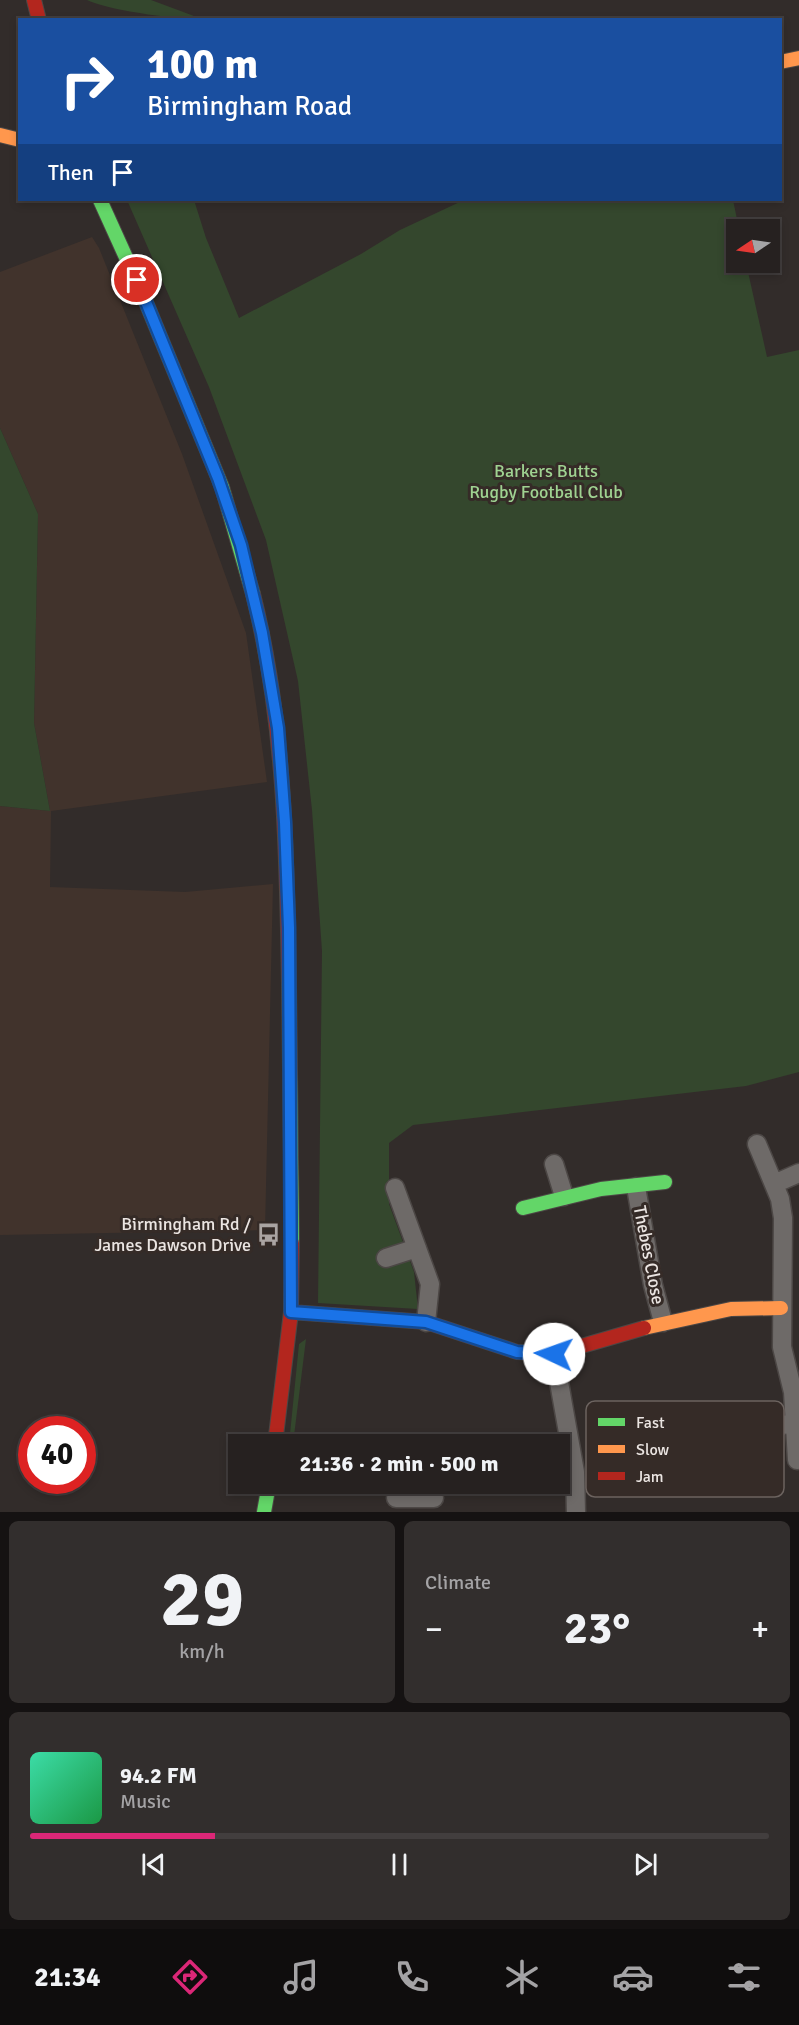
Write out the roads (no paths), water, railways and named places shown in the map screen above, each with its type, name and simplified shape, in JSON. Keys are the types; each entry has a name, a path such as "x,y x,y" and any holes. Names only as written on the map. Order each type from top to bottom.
{"main road":[{"path":"33,0 38,18"},
{"path":"782,62 799,58"},
{"path":"0,135 18,140"},
{"path":"100,201 130,261 218,478 241,545 262,633 278,728 285,822 289,974 291,1312 277,1434"},
{"name":"Thebes Close","path":"523,1208 564,1196 601,1189 636,1187 665,1182"},
{"path":"291,1312 426,1322 517,1352 554,1354 663,1322 731,1309 781,1308"},
{"path":"264,1512 267,1494"}],"street":[{"path":"758,1144 774,1184 783,1218 782,1347 795,1385 797,1460"},
{"path":"555,1164 564,1196"},
{"path":"774,1184 799,1173"},
{"name":"Thebes Close","path":"636,1187 653,1285 663,1322"},
{"path":"395,1188 430,1284 426,1322"},
{"path":"386,1258 417,1248"},
{"path":"554,1354 575,1472 576,1512"},
{"path":"784,1425 797,1425"},
{"path":"396,1498 434,1498"}],"place":[{"name":"Birmingham Rd / James Dawson Drive","path":"269,1234"}],"park label":[{"name":"Barkers Butts Rugby Football Club","path":"546,481"}]}
